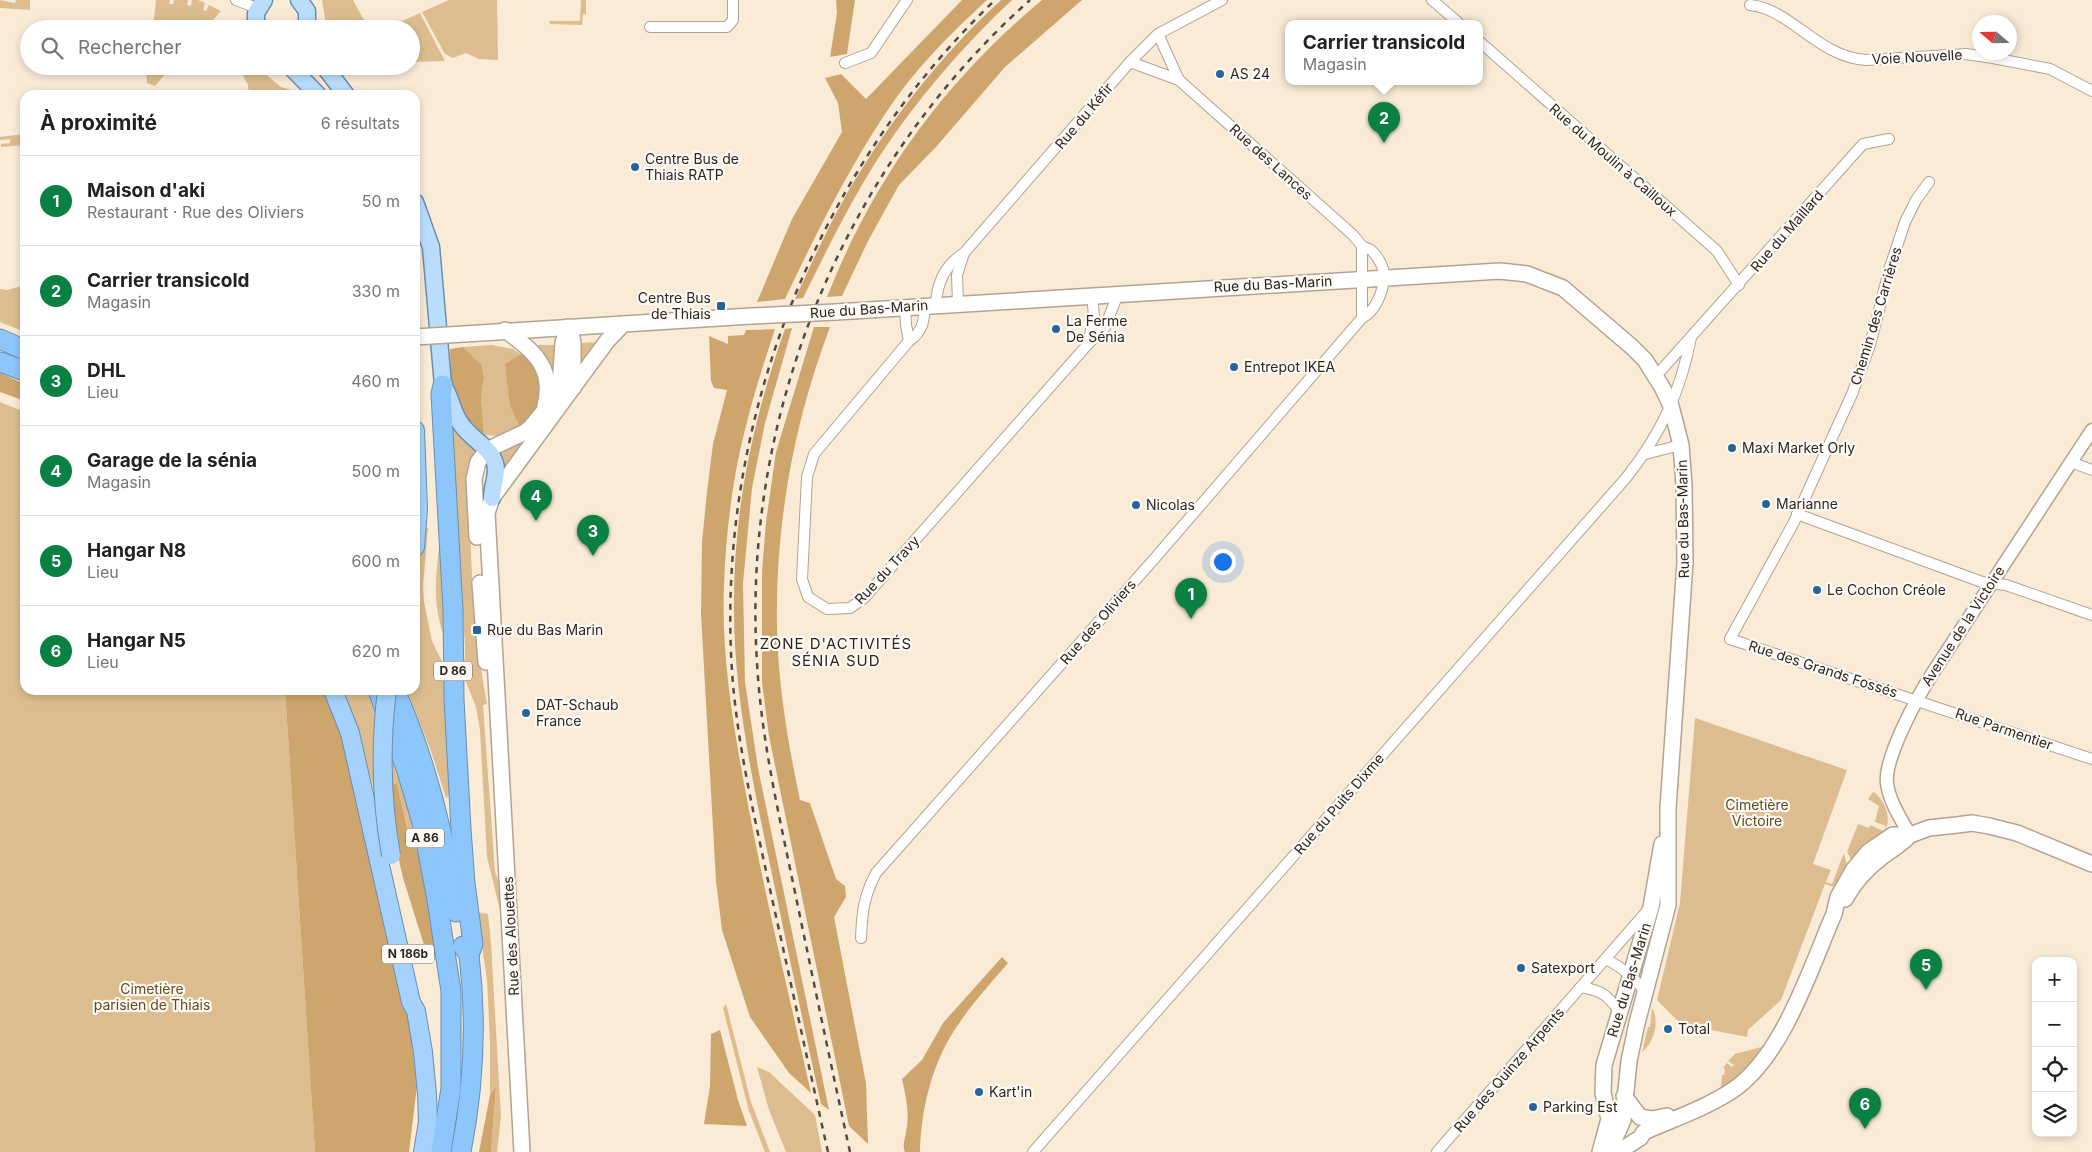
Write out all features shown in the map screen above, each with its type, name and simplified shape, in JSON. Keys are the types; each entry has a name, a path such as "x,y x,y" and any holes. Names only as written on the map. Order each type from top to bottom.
{"highway":[{"path":"0,329 20,335"},
{"path":"0,339 20,348"},
{"path":"0,362 20,369"},
{"name":"D 86","path":"443,385 441,394 453,610 454,699 463,867 473,944 469,955"},
{"path":"335,695 350,734 411,1002 416,1012"},
{"name":"A 86","path":"380,695 408,771 423,826 451,991 451,1088 441,1152"},
{"name":"N 186b","path":"387,695 381,771 385,820 417,1001 416,1012 423,1052 428,1110 423,1152"},
{"name":"A 86","path":"397,695 409,722 430,785 446,851 460,939 469,955 475,1031 469,1104 460,1152"}],"main road":[{"path":"299,0 307,11 308,20"},
{"path":"254,20 259,3"},
{"path":"299,75 313,90"},
{"path":"331,75 342,90"},
{"name":"D 86","path":"420,213 431,247 443,385"},
{"name":"Rue du Bas-Marin","path":"420,337 1485,271 1516,272 1538,277 1563,288 1583,303 1632,347 1656,376 1671,406 1681,445 1684,485 1685,562 1668,808 1668,904 1629,1061 1623,1120 1612,1150"},
{"path":"492,498 607,341 623,324"},
{"path":"568,327 572,334 572,388"},
{"path":"499,720 487,674 475,488 477,465 487,450 523,433 544,412 555,396 560,386 563,343 568,327"},
{"path":"505,330 534,353 542,365 548,387 544,412"},
{"path":"443,385 448,392 454,414 462,426 487,450 496,468 492,498 486,519 499,720"},
{"name":"Rue des Alouettes","path":"499,720 522,1152"},
{"name":"Rue du Bas-Marin","path":"1600,1152 1609,1119 1603,1093 1604,1065 1651,907 1668,808"},
{"path":"1612,1150 1628,1135 1644,1132 1705,1106 1735,1089 1752,1074 1766,1057 1787,1022 1834,914 1866,872 1882,857 1900,846 1910,835 1930,828 1972,823 2017,833 2092,864"},
{"path":"1604,1084 1623,1120 1634,1129 1644,1132"},
{"path":"1624,1096 1637,1115 1643,1118 1652,1119 1681,1115"}],"street":[{"path":"236,0 259,3"},
{"path":"650,27 727,27 733,20 733,0"},
{"path":"845,63 871,54 907,0"},
{"name":"Rue du Kéfir","path":"931,305 942,277 952,262 964,253 1130,62 1158,34 1222,0"},
{"path":"1432,0 1455,20"},
{"name":"Voie Nouvelle","path":"1750,6 1764,6 1822,45 1850,59 1866,60 1966,54 1984,56 2050,69 2092,91"},
{"name":"Rue des Lances","path":"1158,34 1179,80"},
{"name":"Rue du Moulin à Cailloux","path":"1483,45 1717,251 1739,286"},
{"name":"Rue des Lances","path":"1130,62 1179,80 1362,246 1372,250 1384,277"},
{"name":"Rue du Maillard","path":"1656,376 1739,286 1863,144 1889,139"},
{"name":"Chemin des Carrières","path":"1730,639 1768,574 1798,514 1855,386 1870,345 1890,267 1905,222 1928,182"},
{"path":"1362,246 1362,318"},
{"name":"Rue du Kéfir","path":"958,303 957,275 964,253"},
{"name":"Rue des Oliviers","path":"861,938 862,913 867,891 876,873 1156,558 1362,318 1375,307 1384,277"},
{"name":"Rue du Travy","path":"931,305 922,328 814,454 807,477 802,578 808,597 827,610 850,608 864,598 1105,327 1118,294"},
{"name":"Rue du Travy","path":"1088,344 1094,316 1092,295"},
{"path":"905,306 909,341"},
{"path":"1671,406 1685,369 1691,337"},
{"name":"Rue du Puits Dixme","path":"1033,1152 1620,485 1645,454 1671,406"},
{"name":"Avenue de la Victoire","path":"1910,835 1891,797 1886,778 1891,759 1916,699 2092,430"},
{"path":"1645,454 1681,445"},
{"path":"2071,462 2092,470"},
{"path":"1798,514 1982,582 2006,586 2092,614"},
{"name":"Rue des Grands Fossés","path":"1730,639 1916,699"},
{"name":"Rue Parmentier","path":"1916,699 2092,759"},
{"name":"Rue des Quinze Arpents","path":"1437,1152 1669,886"},
{"path":"1606,959 1623,968 1645,992"},
{"path":"1581,987 1597,990 1608,996 1620,1012"}],"green space":[{"path":"0,0 15,3 16,0 30,0 30,10 0,8"},
{"path":"156,0 170,0 169,4 173,4 174,0 188,0 187,5 191,6 192,0 198,0 205,3 203,10 206,11 209,5 221,11 213,20 154,20"},
{"path":"322,0 353,0 364,20 325,20"},
{"path":"449,0 497,0 498,60 479,59 466,53 453,58 445,54 422,12"},
{"path":"581,0 586,0 586,14 583,14 582,25 550,24 549,21 580,21"},
{"path":"420,13 445,61 420,62 420,20 404,20"},
{"path":"147,75 164,75 155,86 147,83"},
{"path":"243,75 267,75 281,87 291,90 248,90"},
{"path":"20,135 20,145 1,147 1,144 10,143 10,139 0,140 0,137"},
{"path":"20,286 20,330 0,322 0,289 7,290"},
{"path":"598,342 581,370 578,345 581,343"},
{"path":"492,345 513,349 520,354 505,365 520,427 509,433 495,436 478,434 484,432 481,397 484,377 482,365 463,347"},
{"path":"538,345 557,345 553,379 535,347"},
{"name":"Cimetière parisien de Thiais","path":"0,402 20,410 20,695 285,695 315,1152 0,1152"},
{"path":"452,428 456,428 466,442 477,451 471,459 469,470 471,558 478,646 487,704 483,705 495,872 499,881 501,914 487,857 480,730 476,707 464,677 465,647"},
{"path":"528,437 504,475 498,451"},
{"path":"442,524 447,644 441,629 436,599"},
{"path":"423,528 428,528 423,586 424,602 432,641 447,672 455,792 446,798 431,751 409,695 420,695 420,545"},
{"path":"343,695 370,695 375,706 376,796 359,738"},
{"name":"Cimetière Victoire","path":"1695,718 1847,770 1813,864 1831,870 1826,882 1832,884 1844,853 1847,866 1836,888 1825,884 1781,1000 1748,1030 1747,1037 1681,1024 1657,1000 1680,903"},
{"path":"389,750 404,789 420,857 408,832 397,783 389,785"},
{"path":"1873,792 1881,799 1884,805 1888,817 1887,828 1884,832 1854,858 1851,859 1847,852 1858,824 1869,828 1870,825 1884,831 1886,826 1875,822 1879,806 1868,799"},
{"path":"477,912 488,914 491,943 501,1117 497,1152 491,1152 496,1089 490,1095 487,980"},
{"path":"726,1004 751,1102 770,1152 765,1152 749,1111 723,1008"},
{"path":"1652,1008 1656,1019 1655,1032 1650,1043 1642,1052 1648,1027 1650,1027"},
{"path":"1765,1046 1746,1070 1735,1080 1721,1087 1722,1075 1724,1075 1725,1069 1723,1068 1727,1063 1732,1067 1734,1065 1728,1061 1735,1054"},
{"path":"757,1067 769,1072 815,1115 822,1152 786,1152 769,1110"}],"shaded area":[{"path":"836,0 855,0 847,54 830,57 837,13"},
{"path":"962,0 987,0 932,54 907,83 885,114 844,182 785,299 757,302 792,219 842,132 838,103 825,78 841,74 866,99"},
{"path":"1001,0 1012,0 975,36 941,74 879,157 839,226 803,298 795,299 849,190 882,138 918,89 958,43"},
{"path":"1042,0 1082,0 1005,67 936,147 899,185 868,241 842,296 827,297 846,253 867,212 890,172 915,135 974,64"},
{"path":"814,327 830,327 806,399 789,474 783,512 777,588 779,670 784,714 800,800 810,803 836,879 845,886 846,897 834,917 866,1083 868,1144 849,1126 769,736 762,682 762,571 766,522 776,452"},
{"path":"792,328 765,423 752,488 743,583 745,682 758,768 829,1110 821,1104 756,796 744,731 734,633 735,565 742,496 748,462 755,428 774,362 785,329"},
{"path":"775,329 748,417 733,488 724,585 725,642 734,726 749,810 811,1093 789,1073 750,1017 722,930 716,881 701,614 702,542 707,492 713,444 727,390 714,388 711,381 709,336 728,344 728,336 744,335 746,330"},
{"path":"463,347 482,365 484,377 481,397 484,432 478,434 467,426 451,385 450,349"},
{"path":"520,354 532,360 542,382 539,405 531,418 520,427 510,406 505,364"},
{"path":"0,373 20,382 20,399 0,392"},
{"path":"285,695 328,695 345,743 410,1028 417,1086 409,1152 315,1152"},
{"path":"397,783 408,832 420,857 437,949 430,964 403,878 393,833 389,785"},
{"path":"1002,957 1008,963 977,999 960,1022 942,1052 926,1101 920,1152 905,1152 904,1145 908,1112 902,1079 922,1060 943,1023"},
{"path":"720,1030 738,1100 747,1126 704,1124 710,1086 711,1034"},
{"path":"496,1087 491,1152 479,1152 490,1095"}],"railway":[{"path":"828,1152 753,810 743,760 736,709 733,684 731,590 739,496 759,403 788,313 827,227 874,145 931,69 995,0"},
{"path":"850,1152 770,770 762,717 757,663 757,570 767,478 788,387 818,300 858,217 907,138 964,66 1030,0"}],"place":[{"name":"AS 24","path":"1220,74"},
{"name":"Carrier transicold","path":"1384,143"},
{"name":"Centre Bus de Thiais RATP","path":"635,167"},
{"name":"Centre Bus de Thiais","path":"721,306"},
{"name":"La Ferme De Sénia","path":"1056,329"},
{"name":"Entrepot IKEA","path":"1234,367"},
{"name":"Maxi Market Orly","path":"1732,448"},
{"name":"Marianne","path":"1766,504"},
{"name":"Nicolas","path":"1136,505"},
{"name":"Garage de la sénia","path":"536,521"},
{"name":"DHL","path":"593,556"},
{"name":"Le Cochon Créole","path":"1817,590"},
{"name":"Maison d'aki","path":"1191,619"},
{"name":"Rue du Bas Marin","path":"477,630"},
{"name":"DAT-Schaub France","path":"526,713"},
{"name":"Satexport","path":"1521,968"},
{"name":"Hangar N8","path":"1926,990"},
{"name":"Total","path":"1668,1029"},
{"name":"Kart'in","path":"979,1092"},
{"name":"Parking Est","path":"1533,1107"},
{"name":"Hangar N5","path":"1865,1129"}],"district":[{"name":"ZONE D'ACTIVITÉS SÉNIA SUD","path":"836,652"}]}
